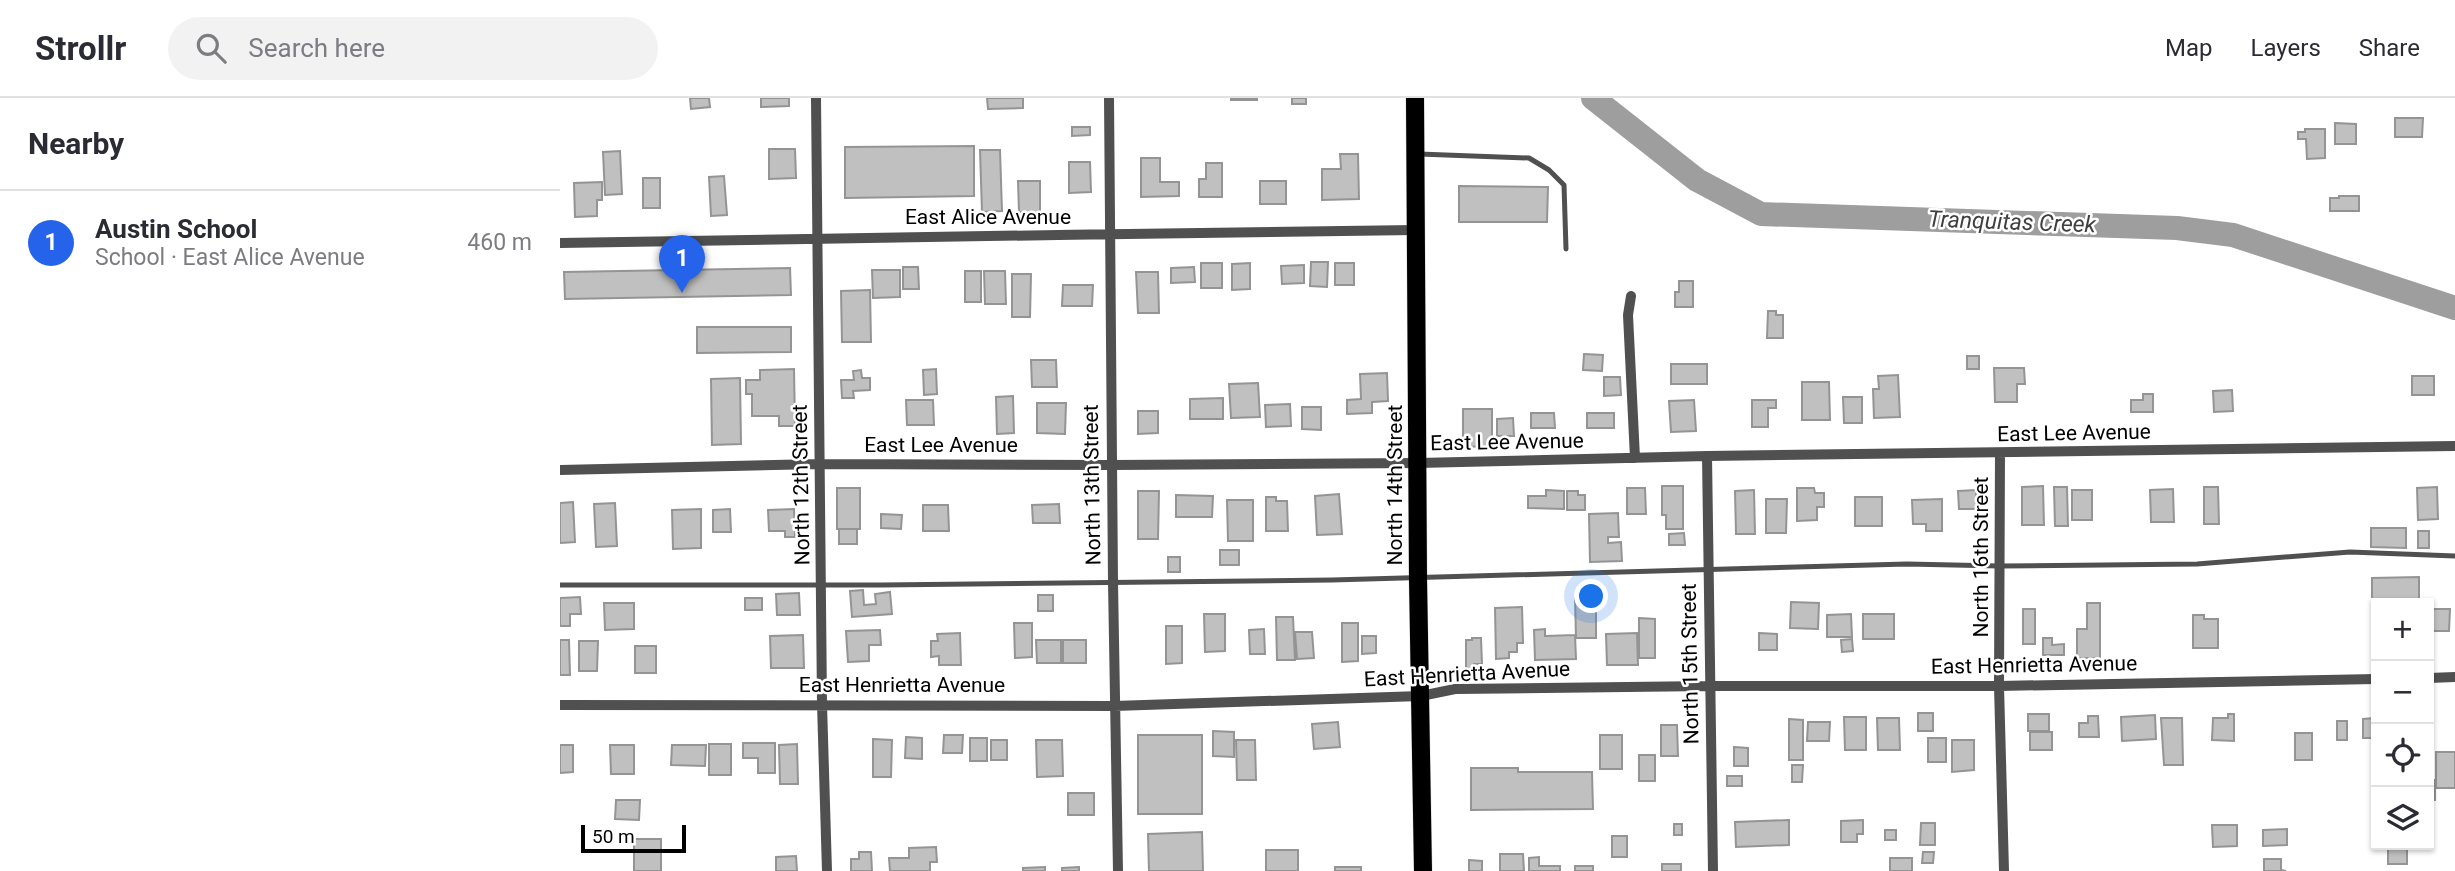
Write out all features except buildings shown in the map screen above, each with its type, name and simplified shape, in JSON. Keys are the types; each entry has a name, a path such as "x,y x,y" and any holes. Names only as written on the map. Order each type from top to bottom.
{"main road":[{"name":"North 14th Street","path":"1415,98 1423,871"}],"street":[{"name":"North 12th Street","path":"816,98 822,704 827,871"},
{"name":"North 13th Street","path":"1109,98 1111,465 1118,871"},
{"name":"East Alice Avenue","path":"560,243 816,236 1109,236 1415,230"},
{"path":"1631,296 1628,315 1635,458"},
{"name":"East Lee Avenue","path":"560,470 821,464 1418,463 1707,456 2455,446"},
{"name":"North 16th Street","path":"2000,453 1999,686 2004,871"},
{"name":"North 15th Street","path":"1707,456 1713,871"},
{"path":"2434,678 2455,677"},
{"name":"East Henrietta Avenue","path":"560,705 1114,706 1421,696 1455,689 1999,686 2371,679"}],"lane":[{"path":"1416,154 1529,158 1549,170 1564,185 1566,249"},
{"path":"560,585 822,585 1418,578 1907,564 2197,564 2350,552 2455,556"}],"waterway":[{"name":"Tranquitas Creek","path":"1593,98 1697,180 1761,214 2177,228 2233,235 2455,308"}],"place":[{"name":"Austin School","path":"682,293"}]}
